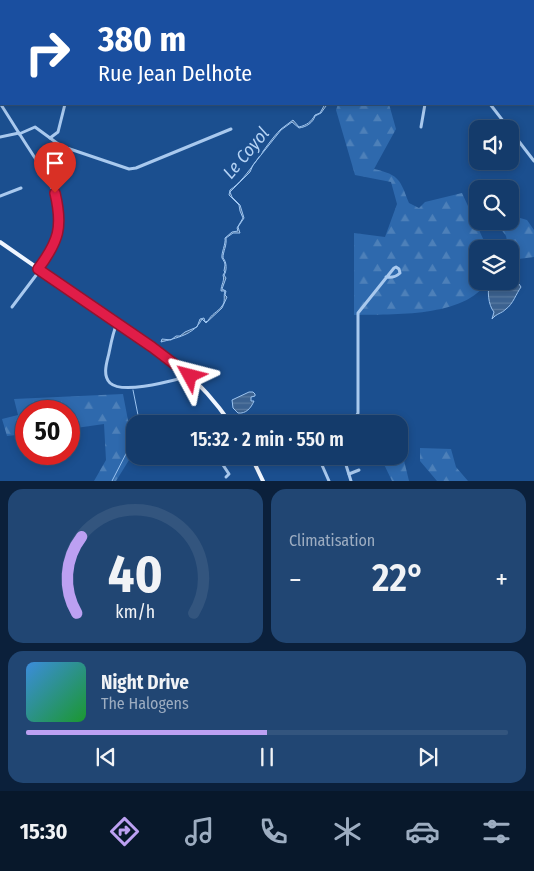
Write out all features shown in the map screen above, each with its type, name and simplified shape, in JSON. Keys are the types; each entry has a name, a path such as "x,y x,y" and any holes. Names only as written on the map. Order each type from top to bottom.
{"main road":[{"path":"0,242 190,376 207,392 225,415"},
{"path":"255,465 263,481"}],"street":[{"path":"1,105 55,193 60,212 59,226 52,249 12,308"},
{"path":"50,138 58,132 65,105"},
{"path":"421,127 424,105"},
{"path":"491,105 534,160"},
{"path":"0,138 35,127 60,146 129,168 136,168 231,129"},
{"path":"0,196 22,188"},
{"path":"357,415 358,313 386,277"},
{"path":"117,323 106,368 107,378 111,384 122,388 132,387 158,384 190,376"},
{"path":"223,465 229,474 226,477"},
{"path":"322,465 328,481"},
{"path":"344,465 351,481"},
{"path":"349,474 359,470"}],"green space":[{"path":"338,105 389,105 396,129 374,169 394,176 401,184 409,203 419,208 425,202 462,193 469,208 469,230 479,230 484,240 469,240 469,290 480,290 477,293 463,302 427,312 354,315 354,233 385,237 397,204 391,182 355,175 336,110"},
{"path":"519,218 527,220 534,230 534,257 519,259 519,240 507,240 502,230 519,230"},
{"path":"123,394 127,415 126,465 116,481 94,481 106,460 104,424 80,427 80,400 15,400 15,403 14,399"},
{"path":"15,416 15,435 7,436 2,419"},
{"path":"420,448 451,449 456,467 468,481 437,481 420,461"},
{"path":"384,465 405,465 409,481 392,481"}],"shaded area":[{"path":"326,105 321,113 315,116 313,121 307,126 299,128 292,122 281,130 256,162 281,129 293,120 299,127 307,124 315,115 320,113"},
{"path":"253,166 250,172 237,185 243,178"},
{"path":"237,185 230,192 240,205 244,218 238,227 240,233 233,233 226,238 223,258 226,264 226,271 224,275 226,278 222,289 226,291 225,295 227,297 222,308 205,322 224,302 225,291 221,291 223,275 225,272 222,256 225,238 232,232 238,231 237,228 243,218 239,205 229,195 230,190"},
{"path":"519,284 521,287 513,302 492,319 494,312 490,305 489,290 519,290"},
{"path":"195,328 184,335 172,339 176,336 180,336"},
{"path":"249,392 255,394 255,396 251,397 251,401 254,401 253,404 246,411 238,413 233,408 232,400"}],"waterway":[{"name":"Le Coyol","path":"133,390 138,415"},
{"name":"Le Coyol","path":"112,481 126,454"}],"route":[{"path":"55,193 60,212 58,235 52,249 38,269 152,347 190,376"}]}
